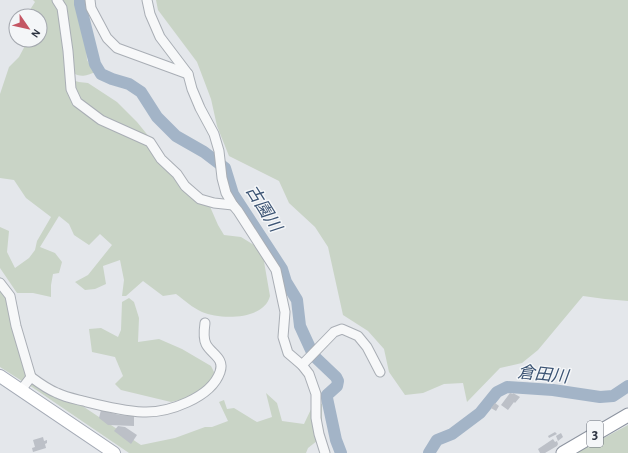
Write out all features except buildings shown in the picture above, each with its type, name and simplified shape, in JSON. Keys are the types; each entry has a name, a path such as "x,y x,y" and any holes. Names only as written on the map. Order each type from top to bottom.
{"highway":[{"name":"3","path":"563,453 628,415"}],"main road":[{"path":"0,376 114,453"}],"street":[{"path":"57,0 62,8 68,51 71,89 77,102 101,120 150,142 161,158 177,174 185,186 200,199 214,203 232,205"},
{"path":"90,0 91,8 107,38 117,48 188,74"},
{"path":"147,0 150,14 160,37 188,74 192,89 200,108 214,134 219,151 222,178 226,193 232,205 276,270 285,312 283,337 288,352 309,374 316,394 316,418 325,453"},
{"path":"0,283 10,296 16,326 31,377 58,394 116,409 144,412 165,409 188,402 202,394 214,384 220,373 221,367 216,355 206,345 204,338 205,323"},
{"path":"302,365 334,332 342,329 358,336 368,347 380,372"},
{"path":"21,390 31,377"}],"green space":[{"path":"33,0 53,0 61,16 68,79 88,83 117,102 137,122 172,165 208,202 224,235 241,237 262,250 270,296 266,304 260,310 241,316 230,317 210,315 195,308 176,294 163,296 143,281 126,296 122,296 124,280 120,260 103,266 106,284 95,289 85,290 75,282 88,275 112,245 100,234 89,245 74,235 69,224 59,216 40,247 55,253 62,262 59,273 53,274 51,297 33,293 17,293 0,268 0,227 9,231 7,252 15,268 29,258 35,250 37,241 51,217 26,198 14,180 0,178 0,94 9,67 19,57 24,48 48,48 48,8 31,8 35,2"},
{"path":"63,0 83,0 87,60 96,72 89,75 83,76 71,72 71,48 65,4"},
{"path":"156,0 628,0 628,301 583,296 538,350 522,363 500,368 467,402 463,383 444,384 423,393 405,395 389,372 384,349 368,331 343,315 328,247 315,227 289,203 279,181 229,156 217,126 211,99 197,62 158,10"},
{"path":"0,277 15,296 20,320 27,376 22,381 0,367"},
{"path":"129,298 134,302 139,318 138,342 159,339 182,349 211,366 219,382 216,389 207,396 193,397 171,402 121,390 115,384 123,376 115,357 92,352 89,329 101,328 118,337 121,330 122,302"},
{"path":"34,383 66,395 141,445 175,438 205,427 212,427 228,421 219,402 224,400 227,409 234,408 257,422 272,417 266,393 277,403 282,421 304,424 314,403 322,404 322,437 308,448 306,453 129,453 29,385"},
{"path":"628,425 628,453 576,453"}],"waterway":[{"name":"古園川","path":"80,0 95,64 101,74 129,84 141,92 157,117 176,136 204,152 225,168 233,194 282,269 286,282 297,300 300,326 311,350 315,357 336,377 338,381 337,386 327,395 327,398 336,440 341,453"},
{"name":"倉田川","path":"429,453 437,440 452,434 480,413 497,392 507,387 553,390 600,397 613,396 628,386"}]}
